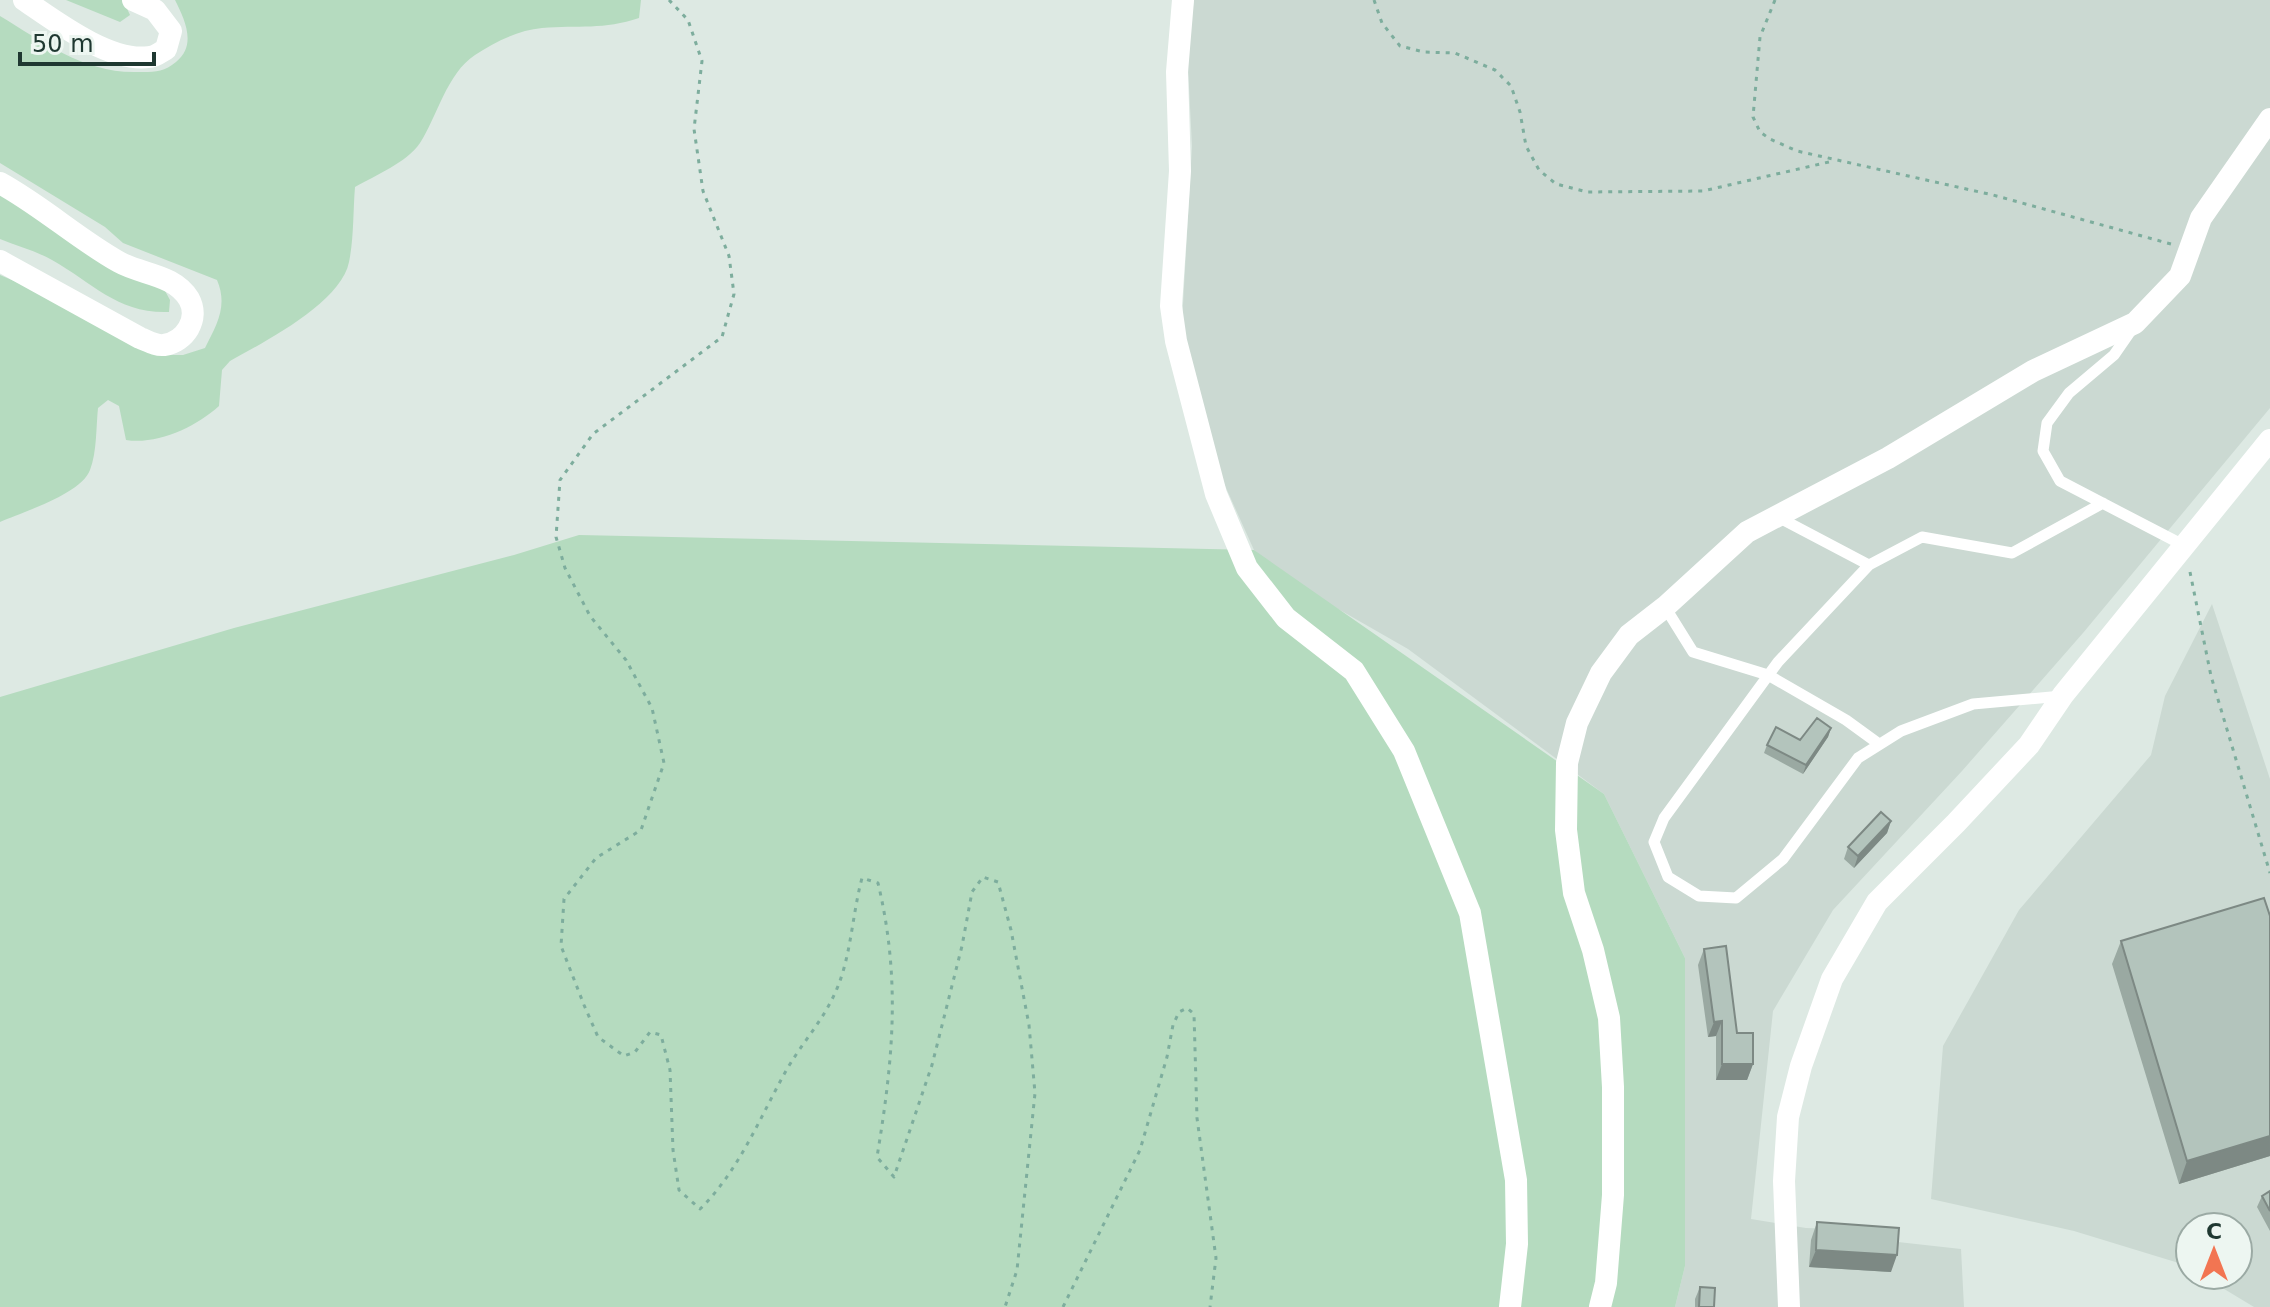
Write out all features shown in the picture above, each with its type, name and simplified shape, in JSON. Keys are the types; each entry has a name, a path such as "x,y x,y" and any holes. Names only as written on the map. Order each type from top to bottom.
{"street":[{"path":"24,0 83,40 131,56 151,58 166,49 171,31 155,10 133,0"},
{"path":"1183,0 1177,72 1180,171 1171,306 1176,341 1216,494 1247,568 1286,618 1354,671 1404,751 1470,913 1516,1180 1517,1244 1510,1307"},
{"path":"1600,1307 1606,1283 1613,1195 1613,1087 1609,1018 1593,950 1574,893 1566,830 1567,763 1577,723 1601,673 1629,635 1665,607 1747,532 1888,458 2033,371 2135,323 2180,276 2201,218 2270,119"},
{"path":"0,183 121,263 173,282 189,300 193,315 189,328 180,340 161,346 0,261"},
{"path":"1789,1307 1784,1181 1788,1117 1801,1066 1832,979 1877,902 2029,745 2063,695 2270,440"}],"lane":[{"path":"2135,323 2114,355 2069,393 2047,423 2043,451 2060,481 2185,546"},
{"path":"2063,695 1973,704 1901,731 1879,744 1858,758 1783,859 1736,898 1699,896 1668,877 1654,842 1664,818 1768,675 1869,565 1922,537 2012,553 2103,503"},
{"path":"1774,516 1869,565"},
{"path":"1665,607 1693,652 1768,675 1846,720 1879,744"}],"path":[{"path":"669,0 688,20 702,61 694,129 703,191 729,256 734,294 722,337 593,434 560,480 556,537 565,568 590,616 626,660 652,708 664,763 641,830 596,858 564,899 561,946 598,1037 624,1056 635,1052 650,1032 661,1035 670,1070 673,1150 679,1190 700,1209 718,1192 789,1067 830,1009 845,967 853,912 862,878 878,883 887,918 894,975 892,1052 877,1157 894,1177 932,1065 962,946 972,892 983,877 998,882 1011,930 1029,1025 1035,1093 1017,1270 1005,1307"},
{"path":"1374,0 1382,23 1400,46 1424,52 1455,53 1495,70 1511,86 1520,112 1526,146 1539,170 1556,184 1587,192 1703,191 1837,160"},
{"path":"1775,0 1760,37 1753,117 1760,132 1770,139 1797,151 1993,195 2190,249"},
{"path":"2185,546 2211,676 2270,873"},
{"path":"1063,1307 1140,1150 1173,1025 1179,1012 1187,1008 1194,1014 1197,1118 1216,1258 1210,1307"}],"shaded area":[{"path":"1194,0 2270,0 2270,408 2083,633 1962,771 1833,910 1773,1011 1751,1219 1806,1228 1899,1231 1898,1242 1961,1249 1964,1307 1675,1307 1685,1266 1685,958 1604,794 1408,649 1291,582 1254,550 1213,459 1182,322 1192,146 1187,48"},
{"path":"2212,604 2270,779 2270,1307 2254,1307 2228,1291 2254,1291 2254,1211 2174,1211 2174,1262 2074,1231 1931,1199 1943,1046 2019,910 2151,755 2165,696"}],"green space":[{"path":"66,0 123,0 130,15 120,22"},
{"path":"175,0 641,0 639,18 602,26 524,31 490,46 465,63 414,150 390,168 355,187 351,253 343,277 332,292 299,320 230,361 222,370 219,406 176,433 138,441 126,440 119,406 108,400 98,408 94,455 84,479 64,494 0,522 0,275 76,307 158,355 183,355 205,348 217,323 221,298 217,280 123,243 105,227 0,163 0,16 81,62 117,71 153,72 171,66 186,48 187,32"},
{"path":"0,193 164,289 170,300 169,312 135,308 120,302 52,260 0,239"},
{"path":"579,535 1254,550 1604,794 1685,958 1685,1266 1675,1307 0,1307 0,697 234,628"}],"building":[{"path":"1817,718 1831,728 1806,765 1767,745 1776,727 1800,740"},
{"path":"1881,812 1891,821 1858,856 1848,847"},
{"path":"2264,898 2270,916 2270,1136 2187,1161 2121,941"},
{"path":"1726,946 1737,1033 1753,1033 1753,1064 1722,1064 1722,1021 1714,1022 1704,949"},
{"path":"2270,1191 2270,1211 2262,1196"},
{"path":"1817,1222 1899,1228 1897,1255 1816,1250"},
{"path":"1700,1287 1715,1288 1714,1307 1699,1307"}]}
